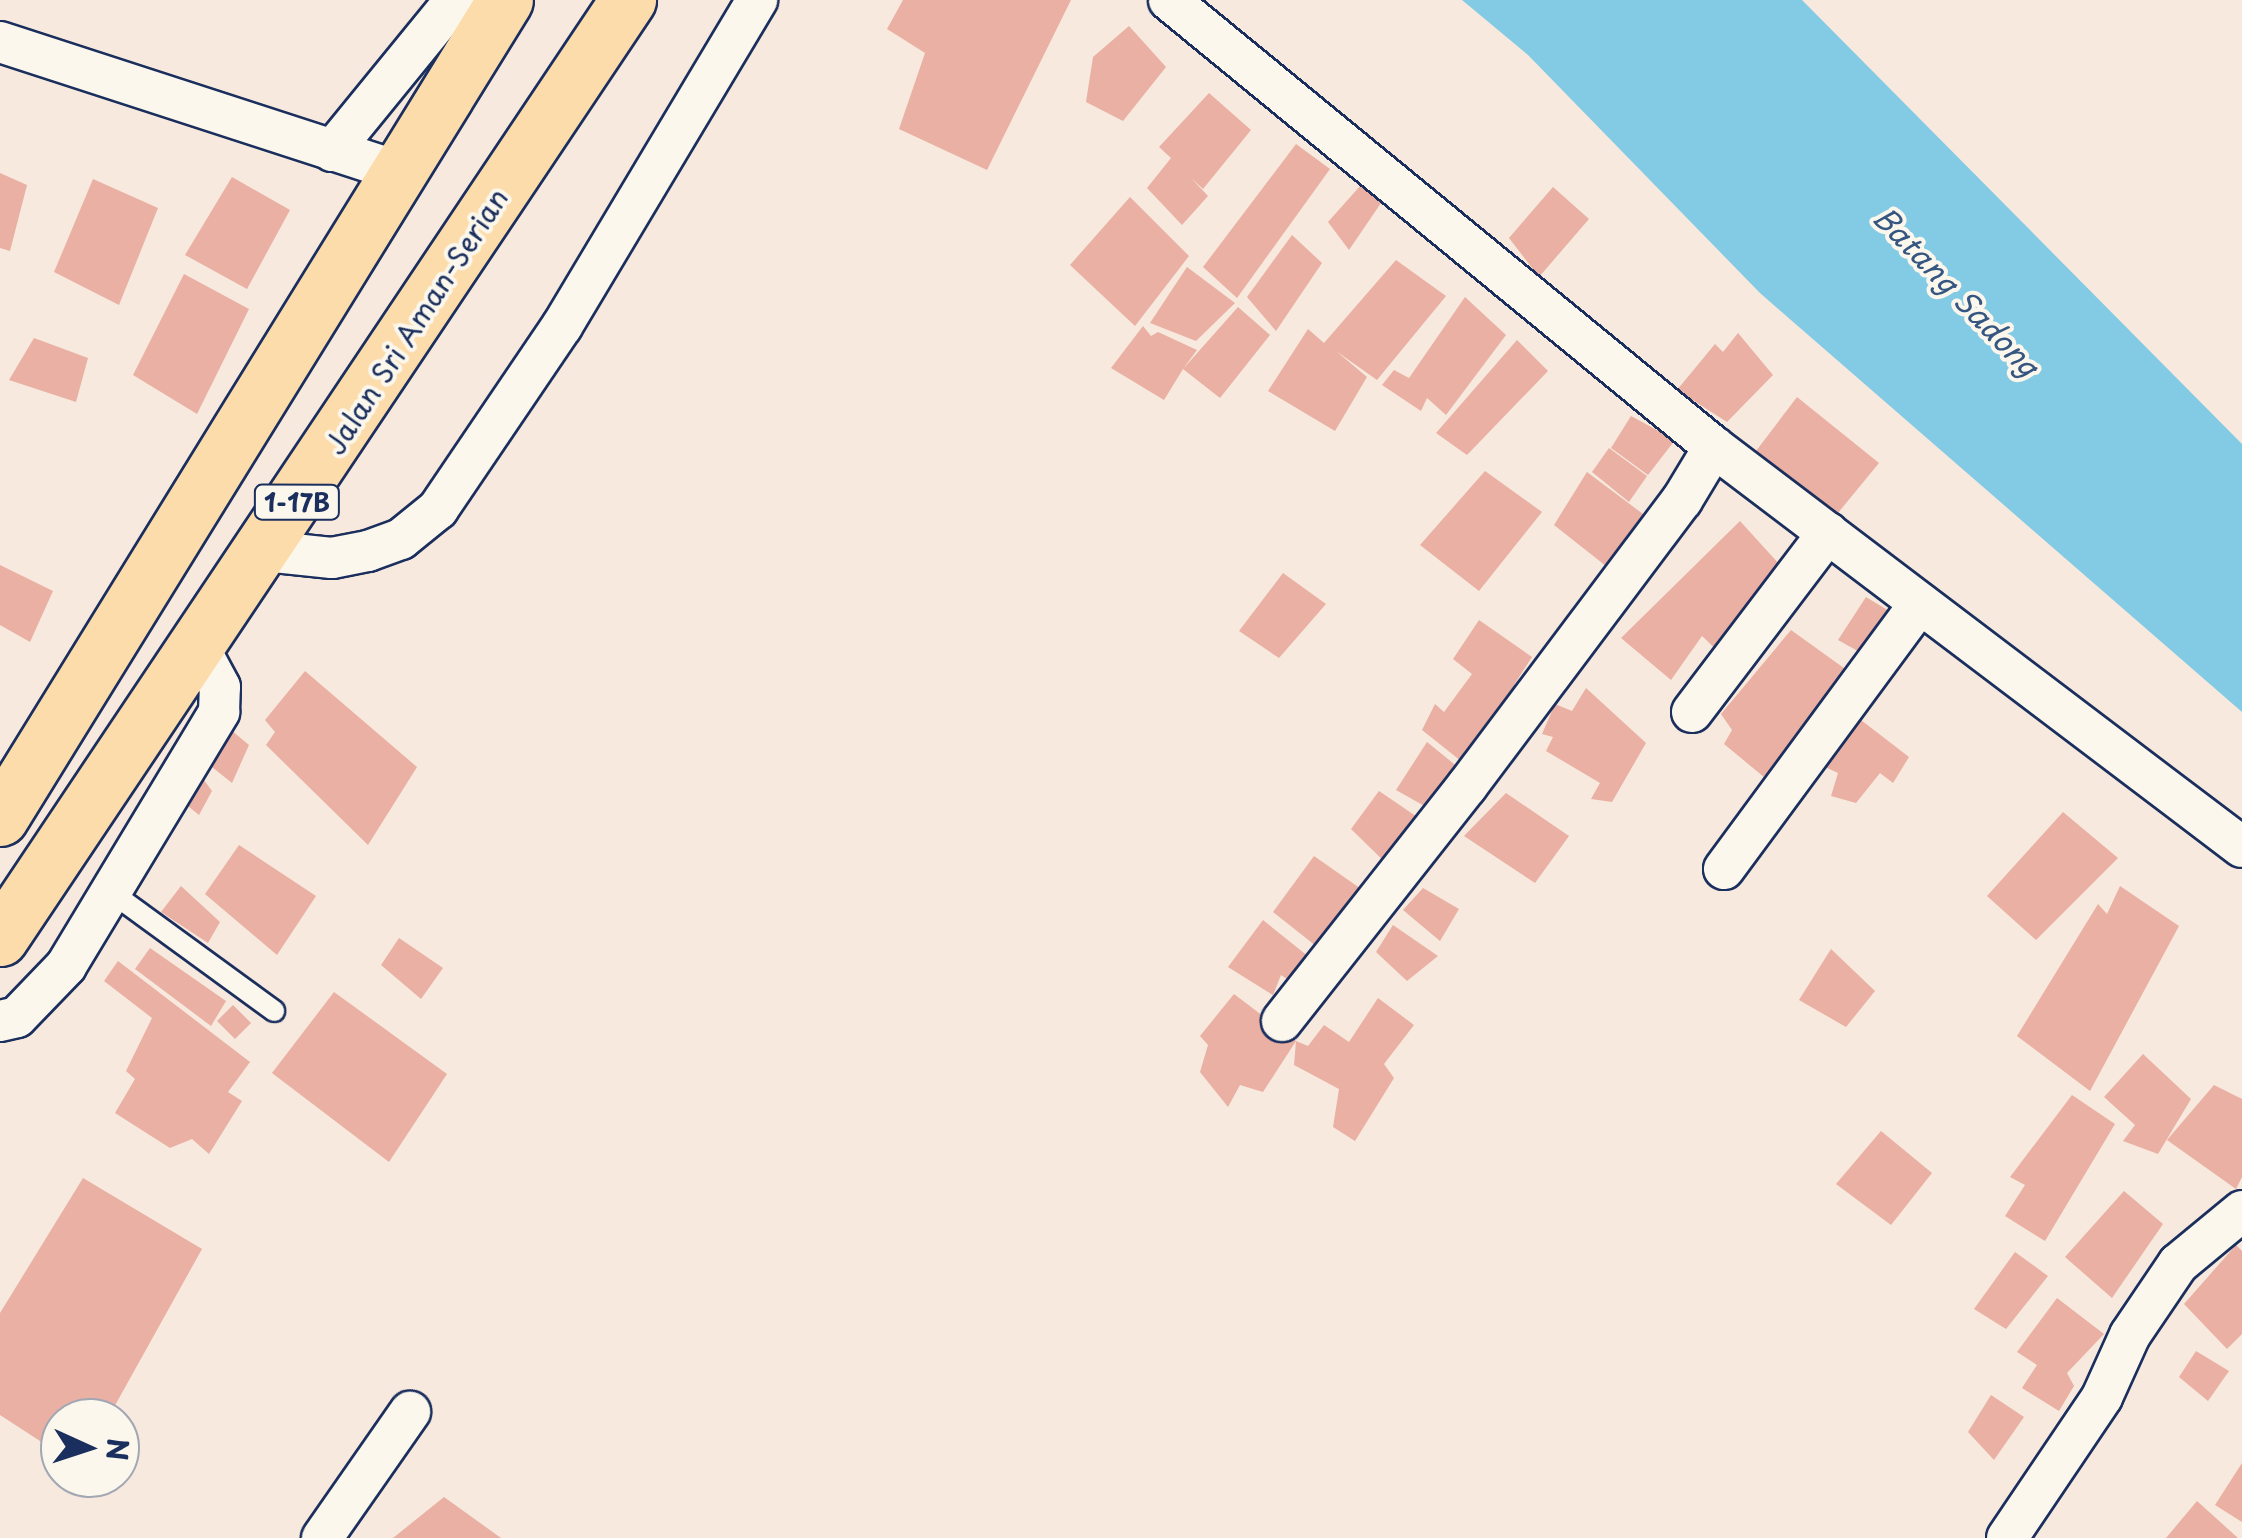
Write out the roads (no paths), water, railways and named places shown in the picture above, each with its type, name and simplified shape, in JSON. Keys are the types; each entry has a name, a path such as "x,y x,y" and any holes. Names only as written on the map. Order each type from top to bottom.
{"highway":[{"name":"Jalan Sri Aman-Serian","path":"0,938 265,551 628,0"},
{"name":"1-17B","path":"0,818 400,172 482,10"}],"street":[{"path":"265,551 332,558 368,551 401,539 438,509 562,326 757,0"},
{"path":"1169,0 1714,447 2242,847"},
{"path":"332,150 482,10"},
{"path":"0,42 400,172"},
{"path":"1282,1021 1563,659 1714,447"},
{"path":"1692,712 1828,533"},
{"path":"1724,869 1920,603"},
{"path":"0,1021 17,1017 66,966 219,712 220,688 199,648"},
{"path":"2008,1538 2102,1397 2130,1335 2178,1264 2242,1212"},
{"path":"322,1538 410,1412"}],"lane":[{"path":"111,892 274,1011"}],"water":[{"name":"Batang Sadong","path":"1462,0 1802,0 2242,444 2242,712 1760,293 1528,55"}]}
